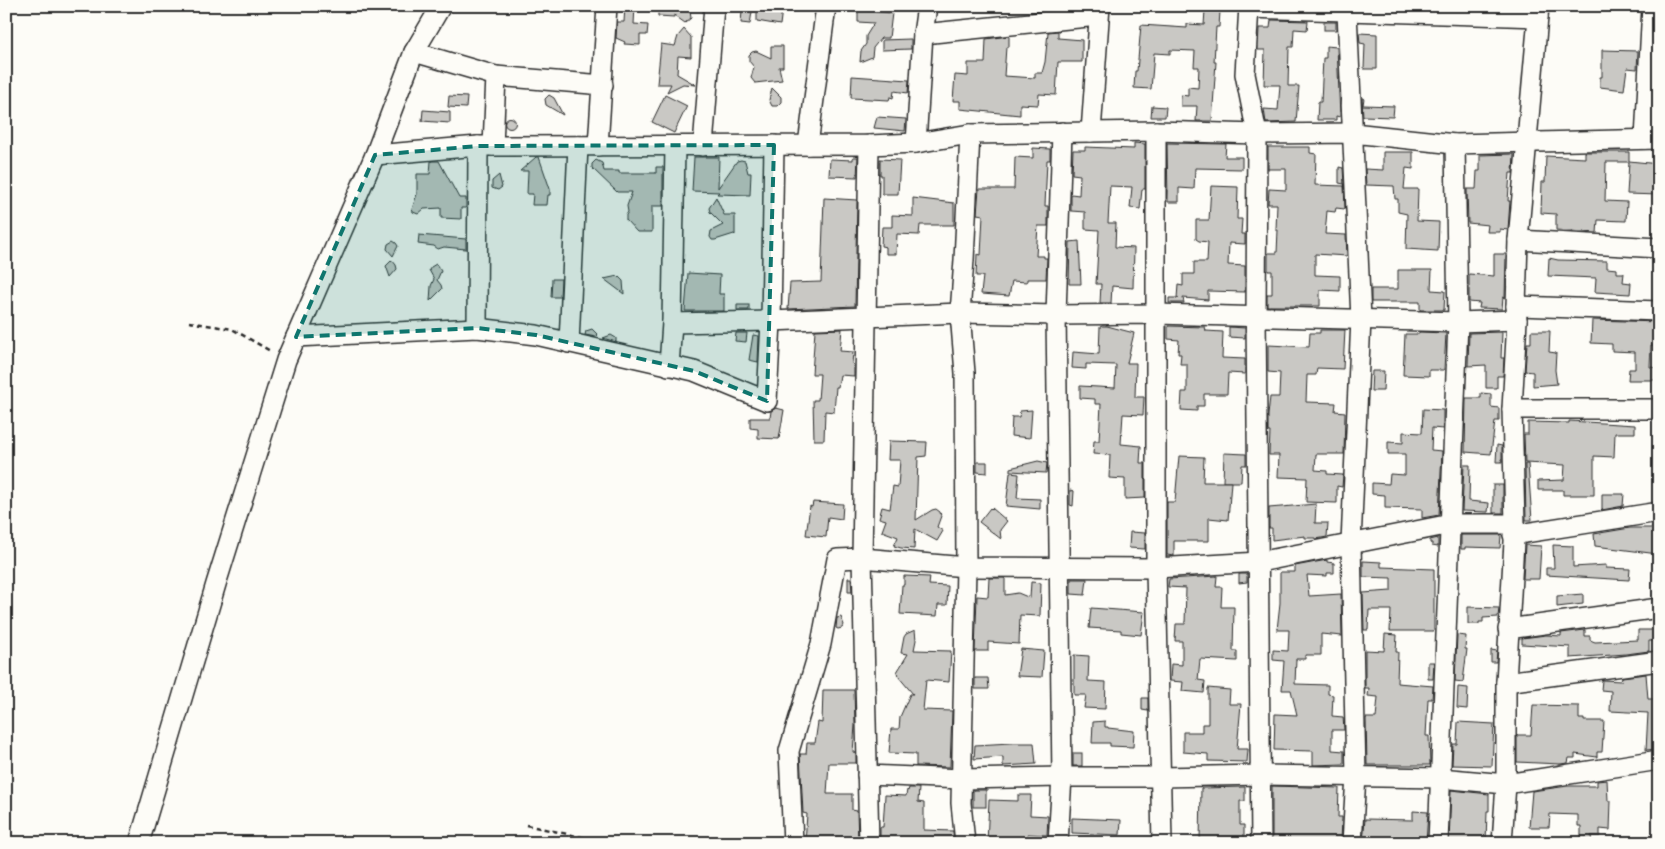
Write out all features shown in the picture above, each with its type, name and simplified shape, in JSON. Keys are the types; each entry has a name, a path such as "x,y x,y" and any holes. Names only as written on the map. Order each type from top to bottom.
{"street":[{"path":"139,843 216,584 286,360 375,155 414,52 441,6"},
{"path":"598,146 607,6"},
{"path":"703,146 714,6"},
{"path":"808,145 826,6"},
{"path":"916,144 923,34 927,6"},
{"path":"375,155 486,146 916,144 970,134 1062,132 1352,133 1455,144 1652,139 1652,6"},
{"path":"1261,843 1256,317 1257,134 1245,74 1249,7 1539,11 1518,240 1517,313 1512,409 1514,529 1508,629 1506,784 1502,843"},
{"path":"1348,9 1361,320 1351,543 1356,776 1352,843"},
{"path":"923,34 1099,11 1091,132"},
{"path":"414,52 496,76 603,85"},
{"path":"476,328 486,146 496,76"},
{"path":"1156,131 1156,568 1162,843"},
{"path":"1058,843 1062,777 1056,315 1062,132"},
{"path":"965,843 961,803 966,567 965,373 960,312 970,134"},
{"path":"1438,843 1458,322 1455,144"},
{"path":"296,337 476,328 536,335 694,371 767,401 771,321 774,145"},
{"path":"869,843 862,558 870,145"},
{"path":"568,343 578,146"},
{"path":"669,366 672,323 675,146"},
{"path":"1518,240 1659,248"},
{"path":"672,323 771,321 960,312 1056,315 1156,314 1458,322 1517,313 1659,311"},
{"path":"1512,409 1659,409"},
{"path":"793,843 789,752 821,644 837,559 862,558 966,567 1156,568 1258,562 1451,524 1514,529 1659,512"},
{"path":"1508,629 1659,608"},
{"path":"1506,682 1659,661"},
{"path":"867,775 962,780 1062,777 1356,776 1440,778 1506,784 1659,760"}],"path":[{"path":"189,322 232,329 286,360"},
{"path":"526,825 609,843"}],"highlighted area":[{"path":"774,145 767,401 694,371 536,335 477,328 296,337 375,155 478,146"}],"building":[{"path":"625,6 635,6 634,24 648,25 647,35 640,35 640,45 624,44 625,42 616,38 617,22 624,22"},
{"path":"658,6 674,6 674,8 686,9 690,11 691,18 685,23 674,15 674,17 658,16"},
{"path":"757,6 782,9 780,25 757,21"},
{"path":"858,10 892,13 889,38 881,38 873,48 872,57 860,62 861,51 866,44 866,36 874,23 858,22"},
{"path":"1205,10 1220,11 1219,27 1216,27 1212,121 1196,121 1197,106 1181,106 1181,95 1188,96 1188,87 1198,88 1199,67 1194,67 1195,51 1170,50 1170,54 1154,53 1151,89 1134,88 1135,71 1137,71 1141,25 1187,28 1187,24 1204,25"},
{"path":"742,11 752,12 750,24 741,23"},
{"path":"1271,20 1308,21 1307,30 1294,29 1293,47 1289,47 1288,86 1299,86 1296,122 1266,123 1264,109 1278,110 1280,85 1264,85 1265,50 1258,50 1259,28 1270,28"},
{"path":"1324,22 1336,22 1336,30 1324,30"},
{"path":"684,29 691,37 691,57 678,56 677,74 696,85 683,84 667,92 671,84 657,84 661,44 675,46 678,36"},
{"path":"1058,31 1058,38 1082,40 1082,62 1058,62 1056,95 1039,94 1038,105 1020,104 1020,115 960,109 960,101 953,101 955,75 968,76 968,63 985,63 986,39 1009,36 1009,47 1006,47 1004,76 1035,78 1035,73 1042,73 1048,32"},
{"path":"1359,33 1377,34 1377,69 1364,69 1365,44 1360,43"},
{"path":"911,39 911,49 882,50 882,40"},
{"path":"771,46 783,46 783,67 779,67 782,80 755,83 751,78 754,67 749,61 749,55 756,51 771,58"},
{"path":"1326,46 1337,47 1340,117 1336,116 1336,120 1317,120 1318,102 1321,102 1323,58 1326,58"},
{"path":"1602,50 1638,51 1637,69 1627,68 1624,90 1600,87"},
{"path":"852,76 909,80 908,93 894,91 893,98 890,97 889,100 851,98"},
{"path":"772,88 781,97 781,102 777,106 772,106 769,100"},
{"path":"549,95 554,98 563,115 546,105 545,99"},
{"path":"665,95 687,106 674,133 652,122"},
{"path":"449,96 467,97 466,108 448,107"},
{"path":"1362,98 1364,98 1363,105 1394,106 1393,117 1363,117"},
{"path":"1152,106 1166,107 1165,117 1151,117"},
{"path":"423,110 450,112 450,123 422,121"},
{"path":"877,117 906,119 905,131 874,128"},
{"path":"508,118 512,118 515,123 514,127 508,128 505,125 505,121"},
{"path":"1134,143 1145,144 1145,189 1142,189 1140,209 1130,208 1132,187 1110,186 1108,223 1116,223 1115,247 1134,248 1133,288 1112,286 1111,303 1100,303 1101,284 1096,284 1099,230 1085,229 1085,212 1071,211 1071,194 1079,195 1080,175 1072,174 1073,150 1085,150 1085,147 1134,149"},
{"path":"1167,143 1226,144 1225,157 1242,157 1242,169 1195,168 1194,189 1179,188 1179,202 1168,202"},
{"path":"1268,147 1310,147 1310,153 1316,154 1315,185 1344,186 1345,209 1336,208 1335,212 1327,211 1325,234 1346,235 1347,256 1315,254 1315,275 1340,276 1340,291 1320,290 1320,306 1267,306 1267,294 1272,294 1272,271 1268,271 1268,253 1277,253 1278,230 1276,230 1277,204 1268,204 1269,189 1286,190 1286,169 1268,169"},
{"path":"1033,148 1050,149 1050,160 1047,160 1045,206 1048,206 1048,226 1038,226 1036,256 1047,258 1046,279 1027,279 1027,282 1012,281 1009,296 981,294 983,276 976,276 977,254 981,255 983,215 977,214 979,189 1014,189 1015,157 1033,158"},
{"path":"1383,152 1413,152 1413,169 1406,168 1404,189 1418,189 1417,221 1439,222 1438,251 1406,249 1407,214 1398,212 1398,199 1395,199 1394,186 1366,185 1365,169 1383,170"},
{"path":"1585,152 1629,152 1629,161 1659,164 1659,195 1627,194 1629,162 1606,162 1605,201 1627,202 1626,221 1598,220 1597,233 1556,230 1556,214 1541,213 1542,182 1545,182 1546,156 1585,158"},
{"path":"1514,154 1513,173 1510,173 1508,230 1500,229 1500,232 1487,232 1488,225 1468,223 1467,189 1476,189 1477,171 1480,171 1480,155"},
{"path":"536,157 539,157 550,189 547,205 532,205 533,194 527,194 528,171 520,171"},
{"path":"694,157 719,157 718,188 737,161 745,161 748,173 751,173 750,195 692,191"},
{"path":"853,157 858,157 857,177 829,176 830,159 853,160"},
{"path":"880,159 900,160 898,194 882,194"},
{"path":"596,160 602,163 604,171 619,171 619,173 656,173 656,167 663,167 663,206 652,206 652,232 637,232 626,220 627,206 632,192 617,192 592,168 592,164"},
{"path":"431,161 439,161 459,198 466,198 466,208 461,208 461,219 441,218 441,208 424,209 418,214 413,212 412,209 417,194 417,174 430,174"},
{"path":"1339,167 1343,168 1344,184 1339,183"},
{"path":"499,175 502,187 498,190 492,188 492,181"},
{"path":"1211,186 1238,187 1237,219 1242,219 1241,234 1245,234 1245,244 1229,243 1228,265 1245,266 1245,292 1208,291 1208,300 1183,298 1184,303 1169,303 1169,298 1177,298 1178,285 1183,286 1183,274 1194,274 1194,262 1207,262 1208,242 1196,239 1196,220 1209,220"},
{"path":"716,197 724,215 735,215 735,235 712,240 710,237 711,231 723,225 710,212 709,208"},
{"path":"824,198 857,200 855,306 788,309 790,283 821,282"},
{"path":"913,198 954,203 954,225 920,225 919,235 897,234 896,254 886,254 886,247 881,246 882,227 892,227 892,215 913,216"},
{"path":"419,235 466,239 466,249 444,247 438,249 434,246 418,244"},
{"path":"393,241 398,246 393,256 387,249 388,244"},
{"path":"1079,241 1081,284 1069,284 1070,242"},
{"path":"1494,254 1506,254 1505,298 1503,297 1502,309 1479,308 1480,303 1469,302 1469,274 1494,276"},
{"path":"1549,258 1558,260 1607,261 1607,268 1617,269 1617,273 1624,273 1623,282 1631,283 1630,294 1595,292 1596,278 1548,276"},
{"path":"392,260 397,269 390,277 386,266"},
{"path":"436,264 441,271 437,280 442,289 430,301 431,286 434,279 429,270"},
{"path":"1398,270 1432,270 1431,290 1445,291 1444,310 1420,310 1420,302 1371,302 1371,289 1398,289"},
{"path":"688,273 720,275 719,294 724,294 724,311 685,311"},
{"path":"618,276 623,281 624,294 604,279"},
{"path":"552,279 561,279 560,297 551,297"},
{"path":"737,305 749,305 749,310 737,310"},
{"path":"1592,320 1659,322 1659,346 1651,345 1650,367 1659,368 1659,380 1628,380 1629,369 1635,369 1635,352 1612,351 1612,344 1591,343"},
{"path":"1168,326 1205,327 1206,331 1223,332 1222,358 1245,359 1245,374 1228,373 1227,394 1204,394 1204,406 1197,406 1197,411 1181,410 1182,392 1187,392 1187,364 1180,364 1181,354 1178,354 1179,340 1168,339"},
{"path":"1100,327 1134,333 1127,363 1136,363 1135,397 1144,397 1143,415 1123,414 1121,444 1141,446 1140,463 1145,463 1145,498 1125,499 1125,479 1109,478 1110,455 1093,454 1094,441 1099,441 1101,404 1095,404 1095,399 1080,398 1080,386 1115,388 1116,365 1086,364 1086,369 1072,368 1073,352 1099,354"},
{"path":"1229,327 1245,328 1245,338 1229,337"},
{"path":"592,329 598,335 596,337 585,335 586,331"},
{"path":"842,329 840,351 853,352 854,376 840,375 838,387 836,387 834,412 825,411 824,440 814,440 813,400 818,400 820,374 812,374 815,330"},
{"path":"1320,330 1345,330 1343,369 1317,368 1316,375 1307,375 1306,402 1336,403 1335,411 1345,412 1344,454 1316,454 1315,470 1327,471 1327,474 1343,475 1342,487 1337,486 1337,503 1306,502 1307,478 1278,477 1279,455 1269,455 1270,432 1268,432 1268,415 1270,397 1279,397 1280,373 1268,372 1268,345 1309,347 1310,333 1320,333"},
{"path":"1531,331 1550,331 1549,352 1556,353 1555,370 1557,384 1533,386 1533,372 1525,371 1527,343 1531,343"},
{"path":"1419,332 1446,333 1444,370 1429,370 1429,376 1403,375 1405,334 1419,334"},
{"path":"1502,332 1501,358 1504,358 1503,376 1497,376 1497,388 1486,388 1486,365 1468,366 1469,333"},
{"path":"736,333 747,333 746,342 735,341"},
{"path":"611,335 616,338 616,342 603,338"},
{"path":"753,335 759,336 758,362 749,360"},
{"path":"1372,371 1384,371 1383,391 1371,391"},
{"path":"1481,393 1491,394 1491,407 1499,408 1499,421 1495,421 1491,454 1465,452 1466,398 1481,398"},
{"path":"776,408 784,410 779,439 758,438 758,429 750,428 750,418 770,418 771,411"},
{"path":"1423,409 1443,410 1443,429 1432,428 1431,450 1442,451 1439,515 1422,518 1422,509 1385,508 1385,495 1372,494 1372,483 1389,484 1390,474 1405,475 1405,454 1388,454 1388,442 1403,443 1403,432 1422,433"},
{"path":"1032,410 1030,438 1011,436 1012,417 1019,417 1020,411"},
{"path":"1569,421 1635,425 1635,433 1615,433 1614,457 1594,456 1594,495 1563,495 1563,490 1538,490 1538,481 1564,480 1565,465 1525,463 1524,434 1528,434 1528,422 1569,423"},
{"path":"889,441 927,442 926,456 918,457 916,520 932,510 936,509 940,512 941,516 937,527 943,531 937,541 915,529 914,549 901,548 894,546 898,537 882,531 886,520 879,518 882,507 890,509 893,486 898,487 900,460 888,460"},
{"path":"1497,445 1502,446 1502,462 1496,462"},
{"path":"1224,453 1246,454 1246,465 1242,465 1241,482 1223,482"},
{"path":"1179,456 1204,457 1203,482 1231,482 1228,520 1209,518 1209,541 1174,541 1174,556 1167,555 1167,502 1175,502"},
{"path":"1038,461 1047,463 1046,473 1010,471 1010,468"},
{"path":"977,462 987,462 987,473 977,472"},
{"path":"1525,464 1528,464 1532,520 1526,520"},
{"path":"1464,465 1470,465 1469,501 1489,503 1488,512 1462,511"},
{"path":"1010,473 1019,474 1017,498 1040,499 1040,509 1006,506"},
{"path":"1493,485 1503,485 1503,513 1493,513"},
{"path":"1070,490 1074,491 1073,506 1070,505"},
{"path":"1602,494 1624,494 1623,506 1602,510"},
{"path":"813,502 843,504 842,519 828,517 826,537 806,535 810,506 812,507"},
{"path":"1316,504 1315,523 1328,523 1327,537 1316,539 1305,538 1305,536 1272,540 1272,528 1269,528 1269,508"},
{"path":"990,508 1007,521 1000,530 1001,539 979,522"},
{"path":"1630,528 1657,528 1658,554 1595,546 1594,534"},
{"path":"1130,532 1145,533 1145,549 1129,548"},
{"path":"1461,535 1501,535 1500,548 1465,547 1465,549 1461,549"},
{"path":"1438,538 1438,547 1432,546 1430,540"},
{"path":"1525,545 1541,546 1539,579 1523,579"},
{"path":"1553,545 1573,546 1573,567 1606,565 1606,568 1630,569 1629,580 1546,575 1546,568 1554,568"},
{"path":"1327,560 1327,562 1334,563 1334,573 1327,573 1327,576 1307,575 1309,596 1341,594 1342,636 1321,634 1321,655 1305,655 1305,659 1296,659 1295,684 1328,685 1328,694 1333,695 1332,716 1343,717 1344,730 1332,730 1332,750 1344,751 1344,764 1313,765 1313,751 1274,750 1275,714 1297,715 1291,690 1282,690 1284,661 1273,660 1273,650 1288,651 1289,630 1277,630 1280,603 1280,572 1295,572 1295,566"},
{"path":"1363,561 1381,562 1381,567 1434,569 1434,631 1390,631 1391,610 1369,610 1368,630 1364,630 1363,593 1391,591 1391,578 1363,577"},
{"path":"1239,574 1247,574 1247,582 1239,583"},
{"path":"904,576 930,577 929,585 948,586 947,605 938,605 937,616 900,614"},
{"path":"1217,576 1216,587 1222,587 1221,607 1234,607 1233,651 1237,651 1237,661 1200,659 1198,680 1205,681 1204,693 1182,691 1183,682 1170,681 1171,664 1182,665 1182,641 1175,641 1176,624 1185,624 1186,588 1168,587 1169,579"},
{"path":"848,578 851,578 852,592 848,592"},
{"path":"989,578 1005,578 1005,595 1018,593 1030,598 1031,582 1041,583 1040,616 1020,615 1019,644 988,642 988,651 975,651 977,596 988,597"},
{"path":"1071,579 1087,579 1085,595 1071,594"},
{"path":"1583,594 1583,604 1557,607 1557,596"},
{"path":"1468,607 1499,608 1498,617 1483,618 1483,622 1479,622 1479,624 1468,624"},
{"path":"1091,608 1144,612 1141,635 1121,633 1121,630 1089,628"},
{"path":"841,617 844,625 838,629 836,628 837,618"},
{"path":"915,630 914,650 951,651 949,682 926,680 923,710 952,711 950,767 916,766 916,754 889,753 891,729 899,729 900,717 910,694 913,694 898,676 897,672 908,654 901,653 904,637"},
{"path":"1585,630 1585,636 1590,636 1590,640 1595,642 1638,640 1638,630 1653,630 1653,641 1649,641 1649,651 1570,658 1570,647 1522,644 1522,638 1546,635 1561,636 1561,633"},
{"path":"1385,634 1397,635 1397,683 1433,686 1432,699 1428,699 1426,736 1429,736 1430,765 1367,765 1366,718 1376,718 1378,697 1368,696 1369,688 1365,688 1365,650 1384,651"},
{"path":"1457,635 1466,636 1465,649 1467,649 1463,682 1455,681"},
{"path":"1021,649 1044,651 1042,677 1017,676"},
{"path":"1491,650 1497,651 1496,662 1491,662"},
{"path":"1074,655 1089,656 1088,681 1106,682 1105,709 1084,708 1086,695 1074,695"},
{"path":"1428,662 1434,662 1433,679 1428,679"},
{"path":"1646,674 1648,699 1659,699 1659,749 1646,750 1648,713 1610,711 1611,691 1601,690 1602,680 1621,681 1622,677"},
{"path":"975,678 988,678 989,689 975,689"},
{"path":"1458,687 1468,688 1467,709 1457,708"},
{"path":"1208,688 1230,690 1229,704 1241,704 1237,749 1248,749 1247,762 1208,761 1208,754 1183,752 1183,732 1202,732 1202,724 1208,724"},
{"path":"823,690 854,690 855,725 853,752 856,753 856,763 829,763 827,794 852,794 852,810 857,811 858,843 805,843 807,814 803,813 800,754 806,754 807,743 815,743 818,722 822,723"},
{"path":"1142,698 1148,698 1148,711 1142,710"},
{"path":"1533,705 1579,706 1579,719 1584,719 1584,721 1604,721 1602,752 1597,752 1597,757 1575,754 1575,758 1569,758 1568,763 1560,764 1517,762 1517,735 1531,735"},
{"path":"1105,721 1105,727 1134,731 1133,747 1110,746 1110,743 1092,743 1093,722"},
{"path":"1458,722 1494,724 1492,766 1452,765 1453,744 1457,744"},
{"path":"1034,743 1036,764 1003,766 1003,757 974,759 975,745"},
{"path":"1073,753 1082,753 1082,766 1073,766"},
{"path":"1607,780 1608,801 1611,801 1610,830 1600,829 1600,836 1591,836 1592,843 1581,843 1581,826 1578,826 1578,815 1550,814 1549,827 1529,827 1532,791 1568,786 1597,786 1597,781"},
{"path":"1272,786 1339,788 1338,817 1342,817 1341,843 1272,843"},
{"path":"1245,787 1245,801 1240,801 1240,825 1244,825 1244,843 1200,841 1201,788"},
{"path":"909,788 919,788 918,802 924,803 924,830 953,831 954,843 880,843 880,827 883,827 885,795 906,796"},
{"path":"973,790 986,790 986,807 973,807"},
{"path":"1451,790 1489,794 1486,843 1449,843"},
{"path":"1018,795 1031,795 1030,815 1048,816 1047,835 1028,834 1027,843 987,843 989,800 1018,801"},
{"path":"1413,811 1428,812 1426,843 1363,843 1365,819 1413,820"},
{"path":"1072,818 1121,820 1120,835 1072,833"}]}
